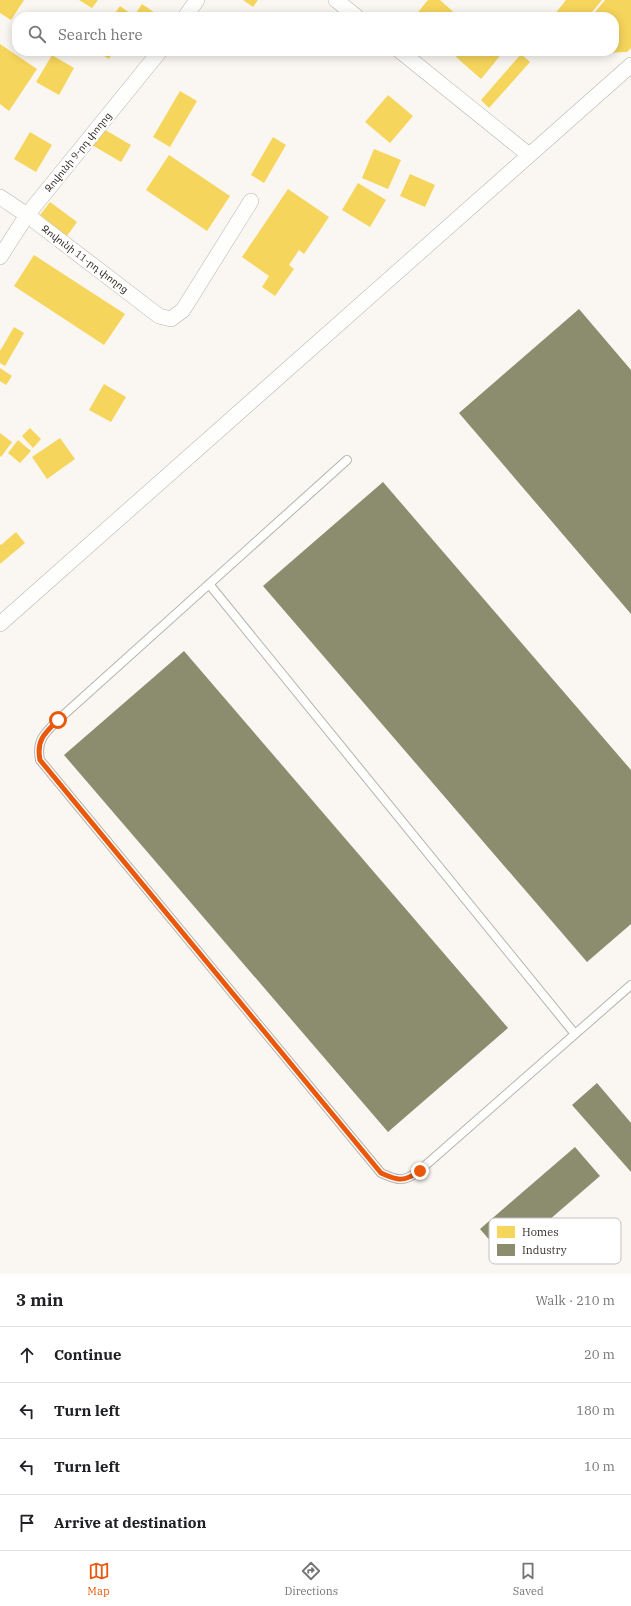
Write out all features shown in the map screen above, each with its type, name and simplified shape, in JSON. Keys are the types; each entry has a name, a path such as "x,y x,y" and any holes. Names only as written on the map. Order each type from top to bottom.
{"street":[{"path":"189,12 197,0"},
{"path":"336,0 351,12"},
{"name":"Զովունի 9-րդ փողոց","path":"0,257 27,215 156,56"},
{"path":"406,56 529,155"},
{"path":"0,624 631,65"},
{"name":"Զովունի 11-րդ փողոց","path":"0,197 27,215 159,316 171,319 183,310 251,201"}],"lane":[{"path":"347,460 46,732 38,748 40,760 381,1173 395,1180 409,1178 420,1171 631,985"},
{"path":"209,584 576,1034"}],"building: Homes":[{"path":"0,0 24,0 16,12 12,12 11,20 0,13"},
{"path":"79,0 98,0 92,8"},
{"path":"243,0 258,0 253,7"},
{"path":"428,0 440,0 454,12 418,12"},
{"path":"566,0 602,0 592,12 556,12"},
{"path":"605,0 631,0 631,48 627,52 619,52 619,12 595,12"},
{"path":"142,4 154,12 137,12"},
{"path":"120,6 128,12 116,12"},
{"path":"0,44 12,52 12,56 18,56 37,69 9,111 0,104"},
{"path":"51,56 74,68 59,95 36,82"},
{"path":"457,56 500,56 481,79 456,57"},
{"path":"519,56 523,56 530,62 489,108 481,100"},
{"path":"180,91 197,101 170,147 153,137"},
{"path":"388,95 413,116 390,143 365,122"},
{"path":"102,128 131,145 121,162 92,145"},
{"path":"30,132 52,145 36,172 14,159"},
{"path":"273,137 286,145 264,183 251,175"},
{"path":"374,149 401,160 388,189 362,178"},
{"path":"169,155 230,196 207,231 146,190"},
{"path":"410,174 435,185 425,207 400,196"},
{"path":"358,183 386,200 370,227 342,210"},
{"path":"288,189 329,217 304,254 299,250 289,265 294,269 275,296 262,287 269,276 242,257"},
{"path":"50,202 77,222 67,236 40,215"},
{"path":"34,255 125,314 104,345 14,286"},
{"path":"14,327 24,333 5,366 0,363 0,351"},
{"path":"0,368 12,376 6,385 0,381"},
{"path":"104,384 126,397 111,422 89,410"},
{"path":"30,428 41,439 33,448 22,436"},
{"path":"0,433 12,442 1,457 0,456"},
{"path":"60,438 75,459 47,479 32,457"},
{"path":"18,440 31,451 20,463 8,453"},
{"path":"16,532 25,543 0,564 0,544 1,545"}],"building: Industry":[{"path":"579,309 631,370 631,614 459,413"},
{"path":"383,482 631,770 631,924 587,962 263,586"},
{"path":"184,651 508,1028 388,1132 64,755"},
{"path":"597,1083 631,1123 631,1172 572,1105"},
{"path":"575,1147 600,1176 551,1218 493,1218"},
{"path":"489,1221 489,1239 480,1229"}],"route":[{"path":"58,720 46,732 38,748 40,760 381,1173 395,1180 409,1178 420,1171"}]}
